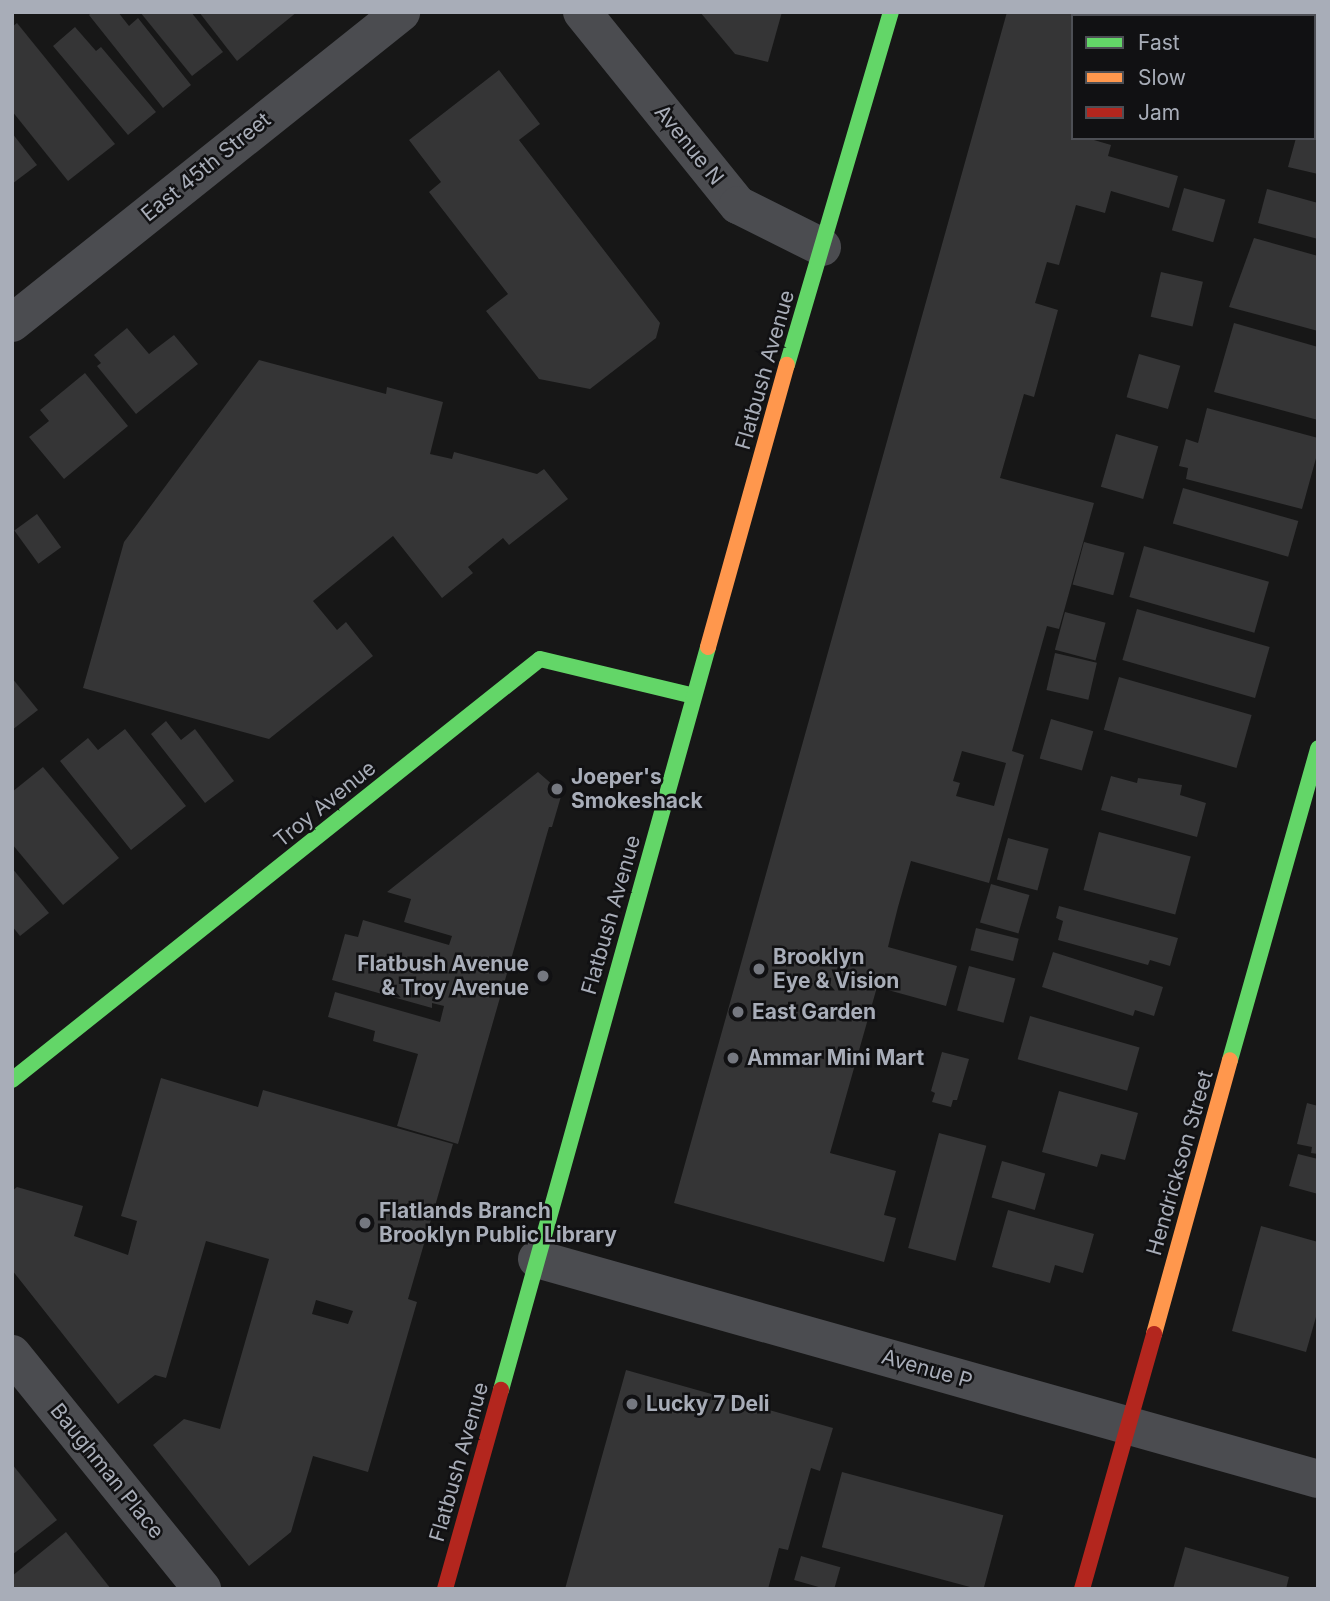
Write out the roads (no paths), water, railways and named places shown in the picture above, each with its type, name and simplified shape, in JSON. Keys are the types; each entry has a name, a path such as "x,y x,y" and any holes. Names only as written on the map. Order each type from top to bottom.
{"street":[{"name":"East 45th Street","path":"12,323 401,12"},
{"name":"Avenue N","path":"582,12 738,205 822,247"},
{"name":"Flatbush Avenue","path":"445,1589 694,696 891,12"},
{"name":"Troy Avenue","path":"12,1080 540,659 694,696"},
{"name":"Hendrickson Street","path":"1082,1589 1318,748"},
{"name":"Avenue P","path":"537,1259 1318,1479"},
{"name":"Baughman Place","path":"12,1354 202,1589"}],"place":[{"name":"Joeper's Smokeshack","path":"557,789"},
{"name":"Brooklyn Eye & Vision","path":"759,969"},
{"name":"Flatbush Avenue & Troy Avenue","path":"543,976"},
{"name":"East Garden","path":"738,1012"},
{"name":"Ammar Mini Mart","path":"733,1058"},
{"name":"Flatlands Branch Brooklyn Public Library","path":"365,1223"},
{"name":"Lucky 7 Deli","path":"632,1404"}]}
